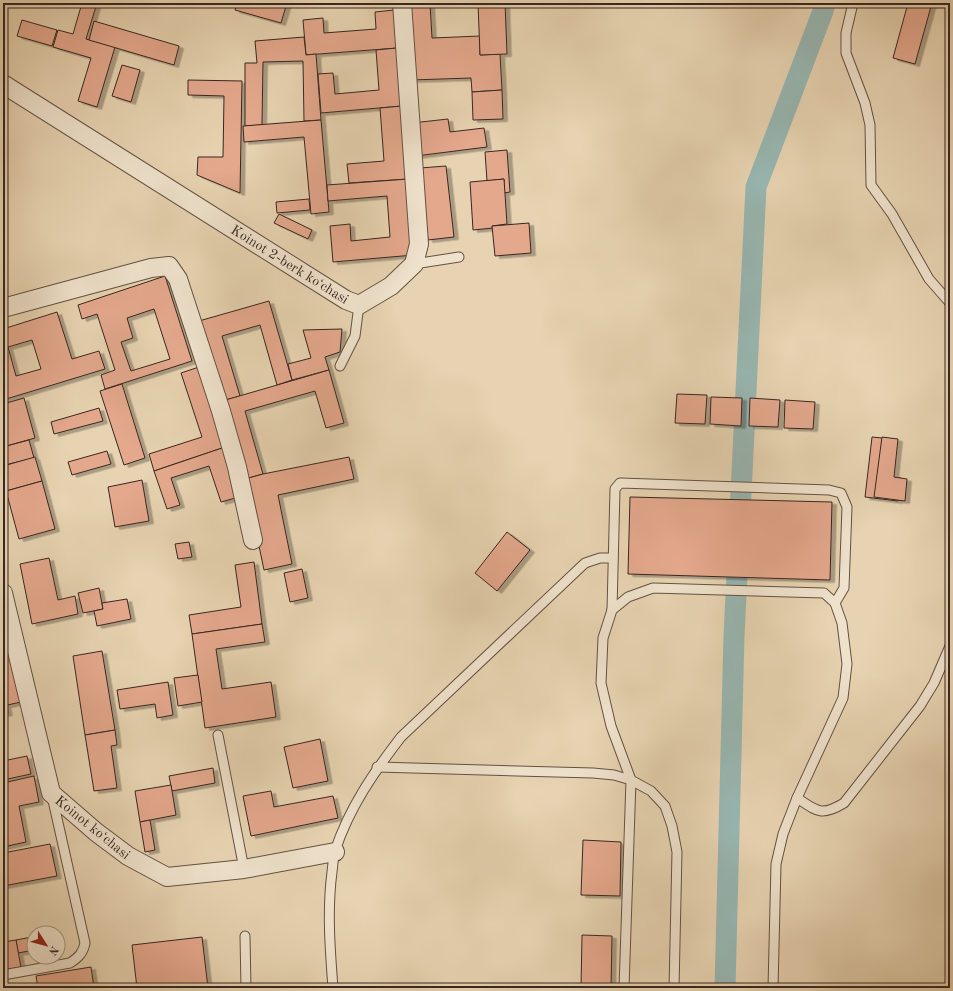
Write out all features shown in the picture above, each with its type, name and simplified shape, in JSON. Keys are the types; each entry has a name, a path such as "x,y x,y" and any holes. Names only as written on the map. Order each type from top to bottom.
{"street":[{"path":"402,3 419,244 414,264"},
{"name":"Koinot 2-berk koʻchasi","path":"3,84 346,300 359,305 391,286 414,264"},
{"path":"3,308 151,268 169,266 178,279 221,411 237,467 253,540"},
{"name":"Koinot koʻchasi","path":"3,593 51,793 96,832 128,856 167,877 244,869 335,852"}],"lane":[{"path":"853,3 846,33 846,53 864,103 870,125 871,185 892,214 929,279 950,303"},
{"path":"414,264 459,257"},
{"path":"340,366 355,336 359,305"},
{"path":"624,988 631,780 611,726 601,683 603,638 612,610 615,490 620,483 829,490 841,493 847,507 844,588 835,603"},
{"path":"333,988 329,891 335,852 351,812 377,767 401,737 585,563 600,558 613,558"},
{"path":"612,610 628,597 653,588 824,593 835,603 842,623 847,664 843,698 797,798 783,834 776,864 772,988"},
{"path":"797,798 813,808 822,811 831,810 844,803 920,706 934,683 950,646"},
{"path":"218,735 244,869"},
{"path":"377,767 593,773 614,775 631,780 651,791 665,806 672,826 676,852 674,988"},
{"path":"3,975 70,963 79,957 83,950 85,942 51,793"},
{"path":"244,936 246,988"}],"building":[{"path":"82,3 97,3 86,39 115,47 97,107 78,101 91,58 53,47 58,30 73,34"},
{"path":"237,3 287,3 281,23 235,10"},
{"path":"408,3 430,3 432,38 480,36 480,55 500,54 502,90 472,92 471,78 411,80"},
{"path":"478,3 505,3 507,54 480,55"},
{"path":"908,3 932,3 915,64 893,58"},
{"path":"394,10 397,48 306,55 303,20 323,18 324,33 376,29 375,12"},
{"path":"22,20 57,30 52,46 17,36"},
{"path":"94,21 179,46 174,65 89,40"},
{"path":"304,37 306,55 316,54 321,120 304,121 303,61 263,62 262,125 245,126 245,63 257,63 255,41"},
{"path":"397,48 402,106 321,113 318,74 333,73 335,94 379,90 376,50"},
{"path":"122,65 140,70 131,102 112,96"},
{"path":"188,80 242,81 240,193 197,175 198,157 223,157 224,96 188,95"},
{"path":"502,90 503,119 473,120 472,92"},
{"path":"402,106 408,179 349,183 347,164 384,161 380,108"},
{"path":"448,119 450,132 484,128 487,147 416,156 412,123"},
{"path":"321,120 329,212 311,214 304,137 244,142 243,126"},
{"path":"507,150 510,192 504,193 504,179 487,181 485,152"},
{"path":"446,166 454,237 428,240 420,168"},
{"path":"408,179 414,255 333,262 330,226 350,224 351,241 390,237 387,196 328,201 327,185"},
{"path":"504,179 507,224 492,226 493,228 473,230 470,182"},
{"path":"309,199 310,210 277,213 276,202"},
{"path":"279,214 312,230 308,239 274,223"},
{"path":"529,223 531,253 495,256 492,226"},
{"path":"165,276 192,361 105,389 101,375 115,370 97,314 82,319 78,305","holes":["154,309 170,359 131,371 121,342 133,338 127,318"]},
{"path":"269,301 292,380 277,385 260,325 222,336 240,396 222,401 199,321"},
{"path":"57,312 72,359 99,351 105,369 3,400 3,329","holes":["32,340 41,369 16,376 8,347"]},
{"path":"342,329 340,352 325,357 329,370 292,380 288,364 311,358 303,330"},
{"path":"199,367 225,447 154,471 149,454 202,437 181,373"},
{"path":"329,370 344,423 326,428 315,391 245,411 263,474 245,479 222,401"},
{"path":"122,384 145,458 124,465 100,391"},
{"path":"677,394 707,395 705,424 675,423"},
{"path":"711,397 742,398 741,426 710,424"},
{"path":"24,398 35,438 3,447 3,404"},
{"path":"750,398 780,400 778,427 749,426"},
{"path":"785,400 815,402 813,429 784,428"},
{"path":"99,408 103,421 54,434 51,422"},
{"path":"872,437 892,439 887,477 901,478 898,501 865,497"},
{"path":"882,437 898,439 894,477 907,479 905,501 874,497"},
{"path":"29,440 34,458 5,465 3,458 3,447"},
{"path":"225,447 239,497 221,502 209,466 171,478 180,505 167,509 154,471"},
{"path":"107,451 111,464 72,475 68,462"},
{"path":"35,457 42,481 6,491 3,480 3,466"},
{"path":"349,457 354,479 278,495 292,564 264,570 245,479"},
{"path":"142,480 149,521 115,527 108,487"},
{"path":"42,481 55,529 19,539 6,491"},
{"path":"630,497 832,502 830,580 628,574"},
{"path":"507,532 530,550 497,591 475,573"},
{"path":"189,542 192,557 178,559 175,544"},
{"path":"49,558 58,600 75,596 78,614 32,624 20,564"},
{"path":"254,562 262,624 192,634 189,615 241,607 235,565"},
{"path":"302,569 308,598 290,602 284,573"},
{"path":"99,588 103,609 83,613 78,593"},
{"path":"127,599 131,619 97,626 94,611 103,609 102,603"},
{"path":"3,623 8,647 3,648"},
{"path":"262,624 265,642 216,649 222,689 271,682 276,717 205,728 192,634"},
{"path":"8,647 21,702 3,706 3,648"},
{"path":"102,651 115,730 85,735 73,656"},
{"path":"198,675 202,702 178,706 174,678"},
{"path":"168,682 173,715 157,718 155,704 120,709 117,690"},
{"path":"6,705 8,713 3,714 3,706"},
{"path":"115,730 117,745 111,746 117,788 94,791 85,735"},
{"path":"320,739 328,781 293,788 284,747"},
{"path":"27,756 31,774 3,780 3,761"},
{"path":"213,768 215,783 172,791 169,776"},
{"path":"34,776 39,802 19,806 26,842 3,847 3,783"},
{"path":"171,785 176,815 140,822 135,791"},
{"path":"271,791 274,807 333,796 338,818 251,836 243,796"},
{"path":"150,820 155,850 145,852 140,822"},
{"path":"583,840 621,842 620,896 581,895"},
{"path":"50,844 57,876 3,886 3,853"},
{"path":"582,935 612,936 611,988 581,988"},
{"path":"202,937 208,988 137,988 132,945"},
{"path":"26,938 26,952 18,953 16,940"},
{"path":"16,940 21,967 3,970 3,942"},
{"path":"91,967 94,988 38,988 36,976"}],"waterway":[{"path":"725,988 734,636 756,187 825,3"}]}
